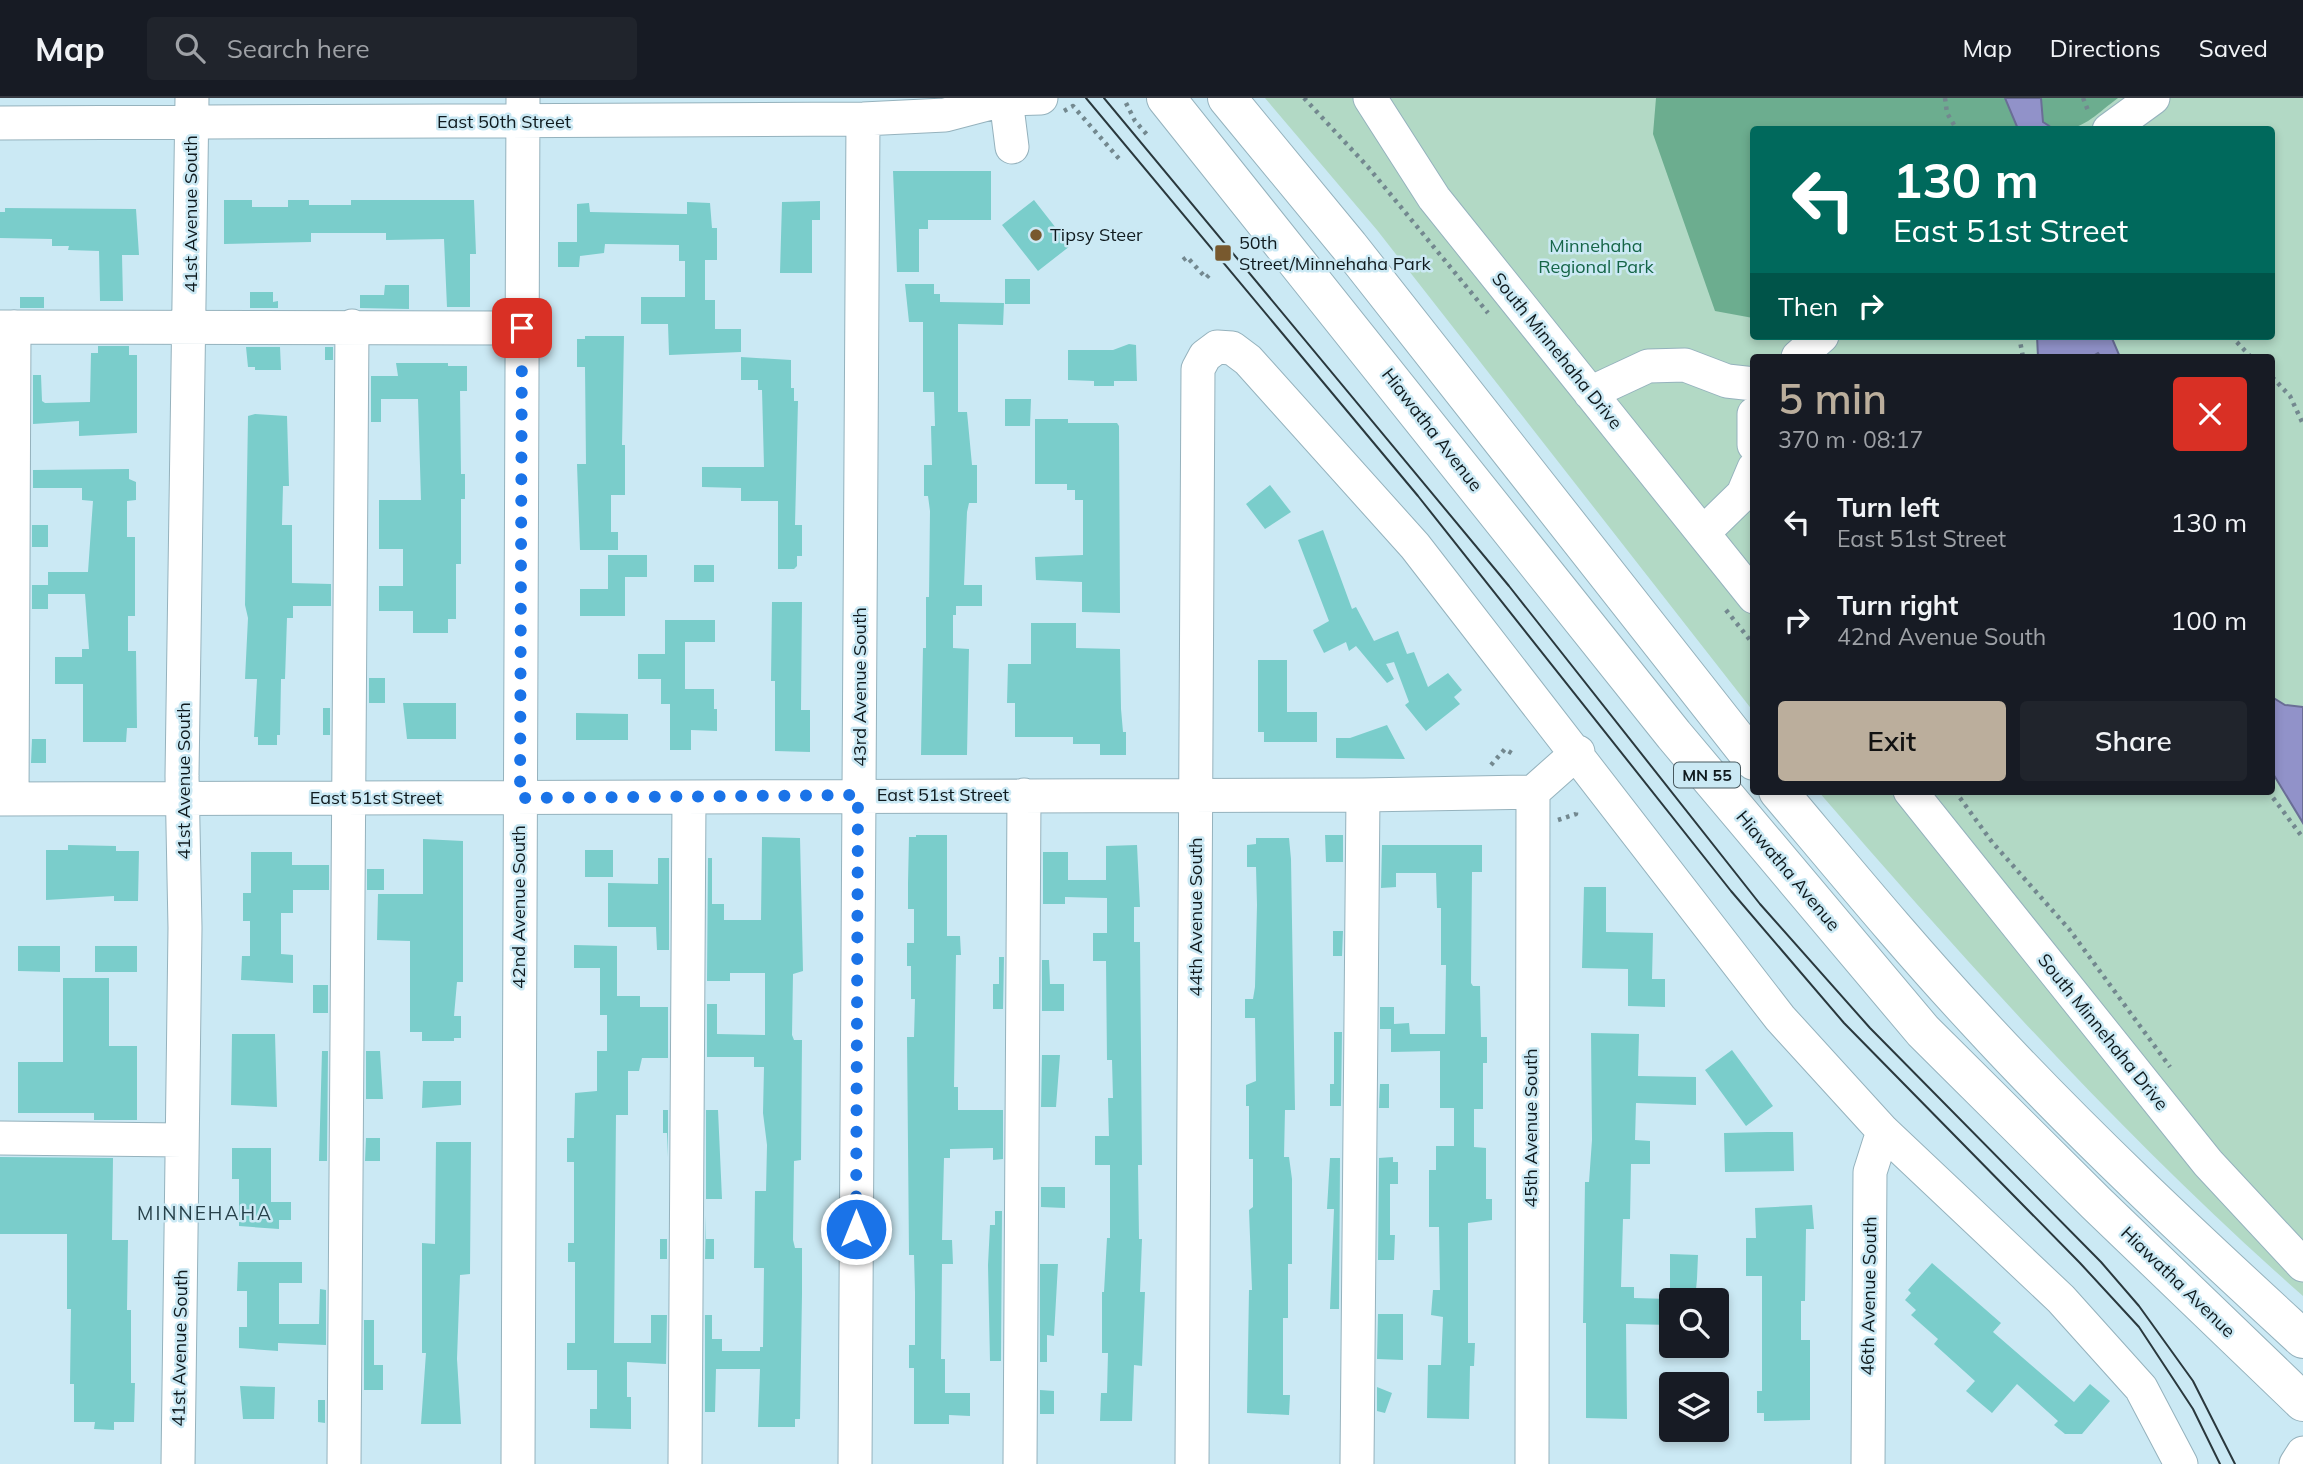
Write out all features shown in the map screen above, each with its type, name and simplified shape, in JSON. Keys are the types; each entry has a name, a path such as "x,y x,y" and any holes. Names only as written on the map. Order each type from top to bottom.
{"highway":[{"name":"Hiawatha Avenue","path":"1166,98 1674,735 1923,1031 2269,1372 2303,1402"},
{"name":"MN 55","path":"1227,98 1349,246 1750,756"},
{"path":"1781,795 1897,932 2037,1084 2179,1225 2303,1339"}],"street":[{"name":"East 50th Street","path":"0,123 192,110 523,110 863,120 1006,98 1041,98"},
{"path":"1006,98 1023,140"},
{"name":"South Minnehaha Drive","path":"1370,98 1434,198 1750,592"},
{"path":"2114,126 2153,98"},
{"name":"41st Avenue South","path":"178,1464 192,110"},
{"name":"42nd Avenue South","path":"517,1464 523,110"},
{"name":"43rd Avenue South","path":"855,1464 863,120"},
{"path":"344,1464 352,326"},
{"path":"6,799 7,327 522,328"},
{"path":"1801,354 1817,340"},
{"name":"44th Avenue South","path":"1192,1464 1198,369 1205,356 1217,347 1232,348 1248,360 1415,546 1578,752"},
{"path":"1590,393 1648,366 1685,365 1727,381 1750,384"},
{"path":"1703,533 1742,495 1750,477"},
{"path":"1533,792 1578,752 1780,1018 1883,1130 2061,1299 2141,1388 2181,1464"},
{"name":"East 51st Street","path":"6,799 1363,795 1533,792"},
{"name":"45th Avenue South","path":"1532,1464 1533,792"},
{"path":"1020,1464 1024,795"},
{"path":"1357,1464 1363,795"},
{"name":"South Minnehaha Drive","path":"1913,795 2208,1163 2303,1265"},
{"path":"685,1464 689,798"},
{"name":"46th Avenue South","path":"1868,1464 1870,1171 1883,1130"},
{"path":"0,1138 182,1140"},
{"path":"2296,1464 2303,1453"}],"path":[{"path":"1304,98 1368,167 1489,314"},
{"path":"1945,98 1947,113 1955,126"},
{"path":"1126,103 1135,121 1149,137"},
{"path":"1073,106 1121,161"},
{"path":"1183,260 1187,257 1206,278 1209,275"},
{"path":"2235,340 2248,354"},
{"path":"2275,380 2290,396 2303,424"},
{"path":"1719,602 1750,640"},
{"path":"1958,795 1992,842 2069,929 2178,1079"},
{"path":"2271,795 2303,838"},
{"path":"1551,824 1555,826 1558,820 1576,814 1576,810"}],"green space":[{"name":"Minnehaha Regional Park","path":"1265,98 2303,98 2303,1296 2174,1177 2052,1052 1822,795 2275,795 2275,354 1750,354 1750,707 1377,230"},
{"path":"1656,98 2005,98 2017,126 1750,126 1750,317 1715,311 1653,134"},
{"path":"2041,98 2118,98 2078,126 2052,126 2043,122"}],"water":[{"path":"2005,98 2041,98 2043,122 2049,126 2017,126"},
{"path":"2037,340 2113,340 2119,354 2098,353 2038,354"},
{"path":"2275,699 2285,705 2303,707 2303,823 2275,777"}],"building":[{"path":"893,171 991,171 991,220 928,220 928,229 919,229 919,272 897,272"},
{"path":"224,200 252,200 252,207 288,207 288,200 309,200 309,205 351,205 351,200 474,200 476,254 470,254 470,307 447,307 444,239 386,240 386,233 311,233 311,242 224,244"},
{"name":"Tipsy Steer","path":"1034,200 1070,246 1038,271 1002,225"},
{"path":"820,201 820,220 812,220 812,273 780,273 782,202"},
{"path":"687,202 710,203 712,228 717,228 717,260 705,260 705,300 715,300 715,329 741,329 741,352 669,355 668,324 641,324 641,297 685,297 685,261 679,261 679,245 605,244 604,253 580,256 579,267 558,267 558,242 577,242 577,204 589,203 590,212 687,214"},
{"path":"5,208 136,209 139,255 122,255 123,301 100,301 99,251 68,250 69,246 52,246 52,239 0,238 0,212 5,212"},
{"path":"1005,279 1030,279 1030,304 1005,304"},
{"path":"905,284 934,284 934,294 940,294 940,302 1004,303 1003,325 958,324 958,412 967,412 972,465 977,465 977,503 969,503 967,512 964,585 982,585 982,606 956,606 956,615 953,615 953,648 969,649 967,755 921,755 923,648 926,648 926,597 929,597 930,511 928,496 924,496 924,465 932,465 934,392 923,392 923,322 909,322"},
{"path":"385,285 409,285 409,309 360,308 360,295 384,295"},
{"path":"250,292 273,292 273,302 278,301 278,308 250,308"},
{"path":"20,297 44,297 44,308 20,308"},
{"path":"585,336 624,336 622,445 625,445 625,495 611,495 611,532 618,532 618,550 580,550 577,464 586,464 585,367 577,367 577,339 585,339"},
{"path":"1129,344 1136,345 1137,381 1114,381 1114,386 1094,386 1094,381 1068,380 1068,350 1113,350"},
{"path":"98,346 129,346 129,355 137,355 137,433 79,436 79,421 33,424 33,375 41,375 42,401 45,403 90,402 91,353 98,353"},
{"path":"246,347 280,347 281,370 255,370 255,367 248,367"},
{"path":"325,347 333,347 333,360 325,360"},
{"path":"741,357 791,360 791,388 794,388 794,401 798,401 795,525 802,525 802,556 797,556 797,566 794,569 778,569 778,501 741,501 741,488 702,487 702,467 764,467 762,390 758,390 758,380 741,380"},
{"path":"396,363 448,363 448,366 467,366 467,391 460,391 461,474 465,474 465,499 461,499 461,564 456,564 456,619 448,619 448,633 413,633 413,611 379,611 379,586 403,586 403,549 379,549 379,500 421,500 418,399 381,399 381,422 371,422 371,376 398,376"},
{"path":"1005,399 1031,399 1030,426 1005,426"},
{"path":"248,416 287,416 289,486 283,486 282,525 292,525 292,583 331,584 331,606 293,606 293,618 287,618 285,679 281,679 280,735 277,735 277,745 258,745 258,737 254,737 257,679 245,679 248,618 245,605"},
{"path":"1035,419 1068,419 1068,423 1117,423 1119,426 1120,613 1082,612 1082,582 1036,580 1035,557 1083,555 1083,500 1075,500 1075,490 1067,490 1067,484 1035,484"},
{"path":"129,469 129,479 136,482 136,500 127,501 127,537 135,537 135,616 128,616 128,651 136,651 137,728 127,728 126,742 83,742 83,684 55,684 55,657 82,657 82,649 89,649 85,594 48,594 48,609 32,609 32,585 48,585 48,572 88,572 93,501 82,500 82,488 33,488 33,470"},
{"path":"1270,485 1291,512 1265,529 1246,504"},
{"path":"32,525 48,525 48,547 32,547"},
{"path":"1323,530 1352,609 1356,607 1374,641 1398,631 1407,654 1414,652 1428,687 1448,673 1462,690 1454,697 1460,704 1426,731 1405,705 1409,702 1394,662 1386,664 1394,679 1387,683 1356,646 1349,651 1346,642 1324,653 1313,630 1329,621 1298,540"},
{"path":"608,555 647,555 647,577 625,577 625,616 580,616 580,589 608,589"},
{"path":"694,565 714,565 714,582 694,582"},
{"path":"772,602 802,602 801,710 810,710 810,752 775,751 775,681 771,681"},
{"path":"665,620 715,620 715,642 685,642 685,689 714,689 714,709 717,709 717,731 691,730 691,750 670,750 670,704 661,704 661,679 638,679 638,654 665,654"},
{"path":"1031,623 1076,623 1076,648 1120,649 1121,709 1123,732 1126,732 1126,755 1100,755 1100,744 1073,744 1073,737 1015,737 1015,703 1007,703 1008,664 1031,664"},
{"path":"1258,660 1287,660 1287,712 1317,712 1317,742 1264,742 1264,732 1258,732"},
{"path":"369,678 385,678 385,703 369,703"},
{"path":"403,703 456,703 456,739 407,739"},
{"path":"323,708 330,708 330,735 323,735"},
{"path":"576,713 628,714 628,740 576,740"},
{"path":"1387,725 1405,759 1336,758 1336,738 1350,738"},
{"path":"32,739 46,739 46,763 31,763"},
{"path":"947,835 947,936 960,936 961,955 956,955 954,1087 958,1087 958,1110 1003,1110 1003,1159 993,1160 993,1148 950,1149 950,1158 944,1158 942,1240 952,1240 953,1264 942,1264 941,1359 945,1359 945,1393 970,1393 970,1416 949,1415 949,1424 914,1424 914,1368 909,1368 909,1345 915,1345 915,1292 914,1255 909,1255 907,1037 914,1037 915,999 911,999 911,966 907,966 907,943 914,943 914,909 908,909 908,883 909,837"},
{"path":"1325,835 1343,835 1343,862 1326,862"},
{"path":"762,837 800,838 803,971 793,974 792,1035 794,1040 802,1040 801,1160 794,1161 793,1240 795,1248 802,1248 800,1419 795,1419 795,1427 758,1427 760,1369 716,1369 715,1412 705,1412 705,1315 712,1315 712,1339 722,1339 722,1351 760,1351 760,1347 763,1347 764,1268 754,1268 755,1191 766,1191 767,1145 763,1113 764,1067 754,1067 754,1057 707,1057 707,1004 717,1004 717,1034 765,1035 765,973 730,973 730,981 707,981 708,858 712,858 712,904 724,904 724,920 761,920"},
{"path":"1256,838 1289,838 1291,859 1295,1110 1285,1110 1284,1157 1289,1157 1292,1179 1292,1264 1288,1264 1288,1318 1283,1318 1283,1395 1290,1395 1289,1415 1247,1413 1249,1290 1252,1290 1249,1210 1253,1207 1253,1159 1249,1159 1249,1106 1246,1106 1246,1085 1256,1081 1255,1018 1245,1018 1245,999 1253,999 1255,987 1257,905 1256,867 1247,867 1247,845 1256,844"},
{"path":"423,839 463,841 463,982 457,982 454,1016 461,1016 461,1038 454,1038 454,1041 422,1041 422,1032 410,1032 410,941 377,940 378,894 423,894"},
{"path":"68,845 116,846 116,851 139,851 138,901 114,901 114,896 46,900 46,850 68,850"},
{"path":"1137,845 1140,907 1134,907 1134,942 1140,942 1142,1165 1138,1165 1139,1239 1142,1239 1140,1292 1145,1292 1142,1366 1134,1365 1132,1421 1100,1421 1101,1393 1107,1393 1108,1353 1102,1353 1102,1292 1107,1238 1110,1238 1110,1165 1095,1165 1095,1136 1109,1136 1108,1098 1113,1098 1112,1060 1107,1060 1106,961 1093,961 1093,933 1107,933 1107,898 1065,897 1065,904 1043,904 1043,852 1068,852 1068,880 1106,880 1106,846"},
{"path":"1382,845 1482,845 1482,872 1472,872 1471,983 1473,986 1480,986 1481,1037 1487,1037 1487,1063 1483,1063 1483,1109 1474,1109 1474,1147 1486,1148 1486,1199 1492,1199 1492,1220 1468,1223 1468,1343 1475,1343 1474,1366 1470,1366 1469,1419 1427,1418 1428,1365 1441,1365 1443,1317 1431,1315 1433,1290 1440,1290 1439,1227 1429,1227 1429,1170 1436,1170 1436,1146 1454,1146 1454,1108 1440,1108 1440,1051 1391,1052 1391,1029 1380,1029 1380,1007 1394,1007 1394,1024 1409,1023 1410,1034 1445,1034 1446,965 1441,965 1441,908 1437,908 1436,873 1396,873 1396,887 1381,888"},
{"path":"585,850 613,850 613,877 585,877"},
{"path":"251,852 292,852 292,865 329,865 329,890 293,890 293,913 281,913 281,954 293,955 293,983 241,980 242,956 250,956 250,921 243,921 243,893 251,893"},
{"path":"658,858 669,858 669,950 657,950 656,927 608,927 608,883 658,884"},
{"path":"367,869 384,869 384,890 367,890"},
{"path":"1584,887 1606,887 1606,932 1653,933 1652,979 1665,979 1665,1007 1628,1006 1628,969 1582,968"},
{"path":"1333,931 1343,931 1342,956 1333,956"},
{"path":"574,945 617,946 617,996 640,996 640,1007 668,1007 668,1058 642,1058 639,1071 628,1071 628,1115 616,1115 614,1343 651,1343 651,1315 667,1315 666,1364 627,1362 631,1429 590,1428 590,1409 597,1409 597,1370 567,1370 567,1343 575,1343 575,1262 568,1262 568,1243 574,1243 574,1162 567,1162 567,1138 574,1138 575,1093 597,1091 597,1051 607,1051 607,1015 600,1015 600,968 574,968"},
{"path":"18,946 60,946 60,972 18,971"},
{"path":"95,946 137,946 137,972 95,972"},
{"path":"999,957 1004,957 1003,1009 993,1009 993,984 999,984"},
{"path":"1042,960 1049,960 1050,984 1064,984 1064,1011 1042,1011"},
{"path":"63,978 109,978 109,1046 137,1046 137,1120 94,1120 94,1113 18,1113 18,1062 63,1062"},
{"path":"313,985 328,985 328,1013 313,1013"},
{"path":"1334,1032 1342,1032 1341,1106 1330,1106 1330,1084 1334,1084"},
{"path":"1591,1033 1639,1034 1638,1076 1696,1077 1696,1105 1636,1103 1635,1140 1650,1141 1650,1164 1631,1164 1630,1219 1623,1219 1621,1287 1634,1287 1634,1298 1659,1299 1659,1325 1626,1324 1627,1419 1586,1418 1586,1323 1583,1323 1585,1182 1589,1182 1592,1140"},
{"path":"232,1034 275,1034 277,1107 231,1105"},
{"path":"1732,1050 1773,1106 1746,1126 1705,1070"},
{"path":"322,1051 328,1051 327,1161 319,1161"},
{"path":"366,1051 380,1051 383,1099 366,1099"},
{"path":"1042,1055 1060,1055 1056,1107 1041,1107"},
{"path":"423,1081 461,1081 461,1105 422,1108"},
{"path":"1380,1084 1389,1084 1389,1108 1379,1108"},
{"path":"663,1110 668,1110 668,1157 667,1133 663,1133"},
{"path":"706,1110 718,1110 722,1199 706,1199"},
{"path":"1793,1132 1794,1171 1725,1172 1724,1133"},
{"path":"366,1138 380,1138 380,1161 365,1161"},
{"path":"436,1142 471,1142 470,1274 460,1275 457,1359 461,1424 421,1424 426,1353 422,1353 422,1243 435,1244"},
{"path":"232,1148 271,1148 271,1202 291,1202 291,1220 279,1220 279,1229 239,1226 239,1179 232,1179"},
{"path":"0,1157 113,1158 112,1240 128,1240 127,1310 131,1310 134,1422 114,1422 114,1430 94,1429 95,1422 74,1422 74,1384 70,1384 71,1309 67,1309 67,1234 0,1234"},
{"path":"1393,1157 1393,1162 1398,1162 1398,1184 1390,1184 1390,1235 1395,1235 1394,1260 1378,1260 1379,1158"},
{"path":"1330,1158 1340,1158 1339,1309 1330,1309 1334,1209 1327,1209"},
{"path":"1041,1187 1065,1187 1065,1208 1041,1207"},
{"path":"1812,1205 1814,1229 1806,1229 1805,1301 1801,1301 1801,1340 1810,1340 1810,1420 1764,1421 1764,1413 1757,1413 1757,1391 1762,1391 1762,1276 1746,1276 1746,1238 1756,1238 1755,1208"},
{"path":"995,1211 1002,1211 1001,1361 990,1361 988,1265 990,1225 995,1225"},
{"path":"706,1215 706,1239 714,1239 714,1259 705,1259"},
{"path":"660,1239 667,1239 667,1259 660,1259"},
{"path":"1670,1254 1698,1255 1696,1288 1670,1288"},
{"path":"238,1262 302,1262 302,1283 279,1283 279,1324 319,1324 320,1289 326,1290 326,1345 278,1343 278,1351 239,1348 239,1327 247,1327 247,1291 237,1291"},
{"path":"1932,1263 2001,1323 1993,1332 2074,1402 2090,1384 2110,1401 2082,1434 2065,1434 2054,1425 2058,1421 2017,1384 1992,1413 1966,1391 1975,1381 1934,1344 1938,1339 1911,1315 1916,1310 1905,1300 1911,1293 1908,1290"},
{"path":"1040,1264 1058,1264 1054,1336 1047,1335 1047,1362 1040,1362"},
{"path":"1378,1314 1403,1314 1403,1360 1377,1359"},
{"path":"364,1320 374,1320 374,1365 383,1365 383,1390 364,1390"},
{"path":"240,1386 275,1387 274,1419 243,1419"},
{"path":"1377,1387 1392,1393 1385,1413 1377,1411"},
{"path":"1040,1390 1054,1391 1054,1414 1040,1414"},
{"path":"318,1400 325,1400 325,1423 318,1422"}],"tram line":[{"path":"1086,98 1418,496 1731,891 1844,1023 2080,1263 2139,1327 2193,1409 2220,1464"},
{"path":"1104,98 1509,586 1760,904 1870,1028 2101,1262 2139,1306 2193,1381 2235,1464"}],"place":[{"name":"Tipsy Steer","path":"1036,235"},
{"name":"50th Street/Minnehaha Park","path":"1223,253"}],"district":[{"name":"MINNEHAHA","path":"205,1213"}],"route":[{"path":"522,328 520,798 858,795 856,1229"}]}
